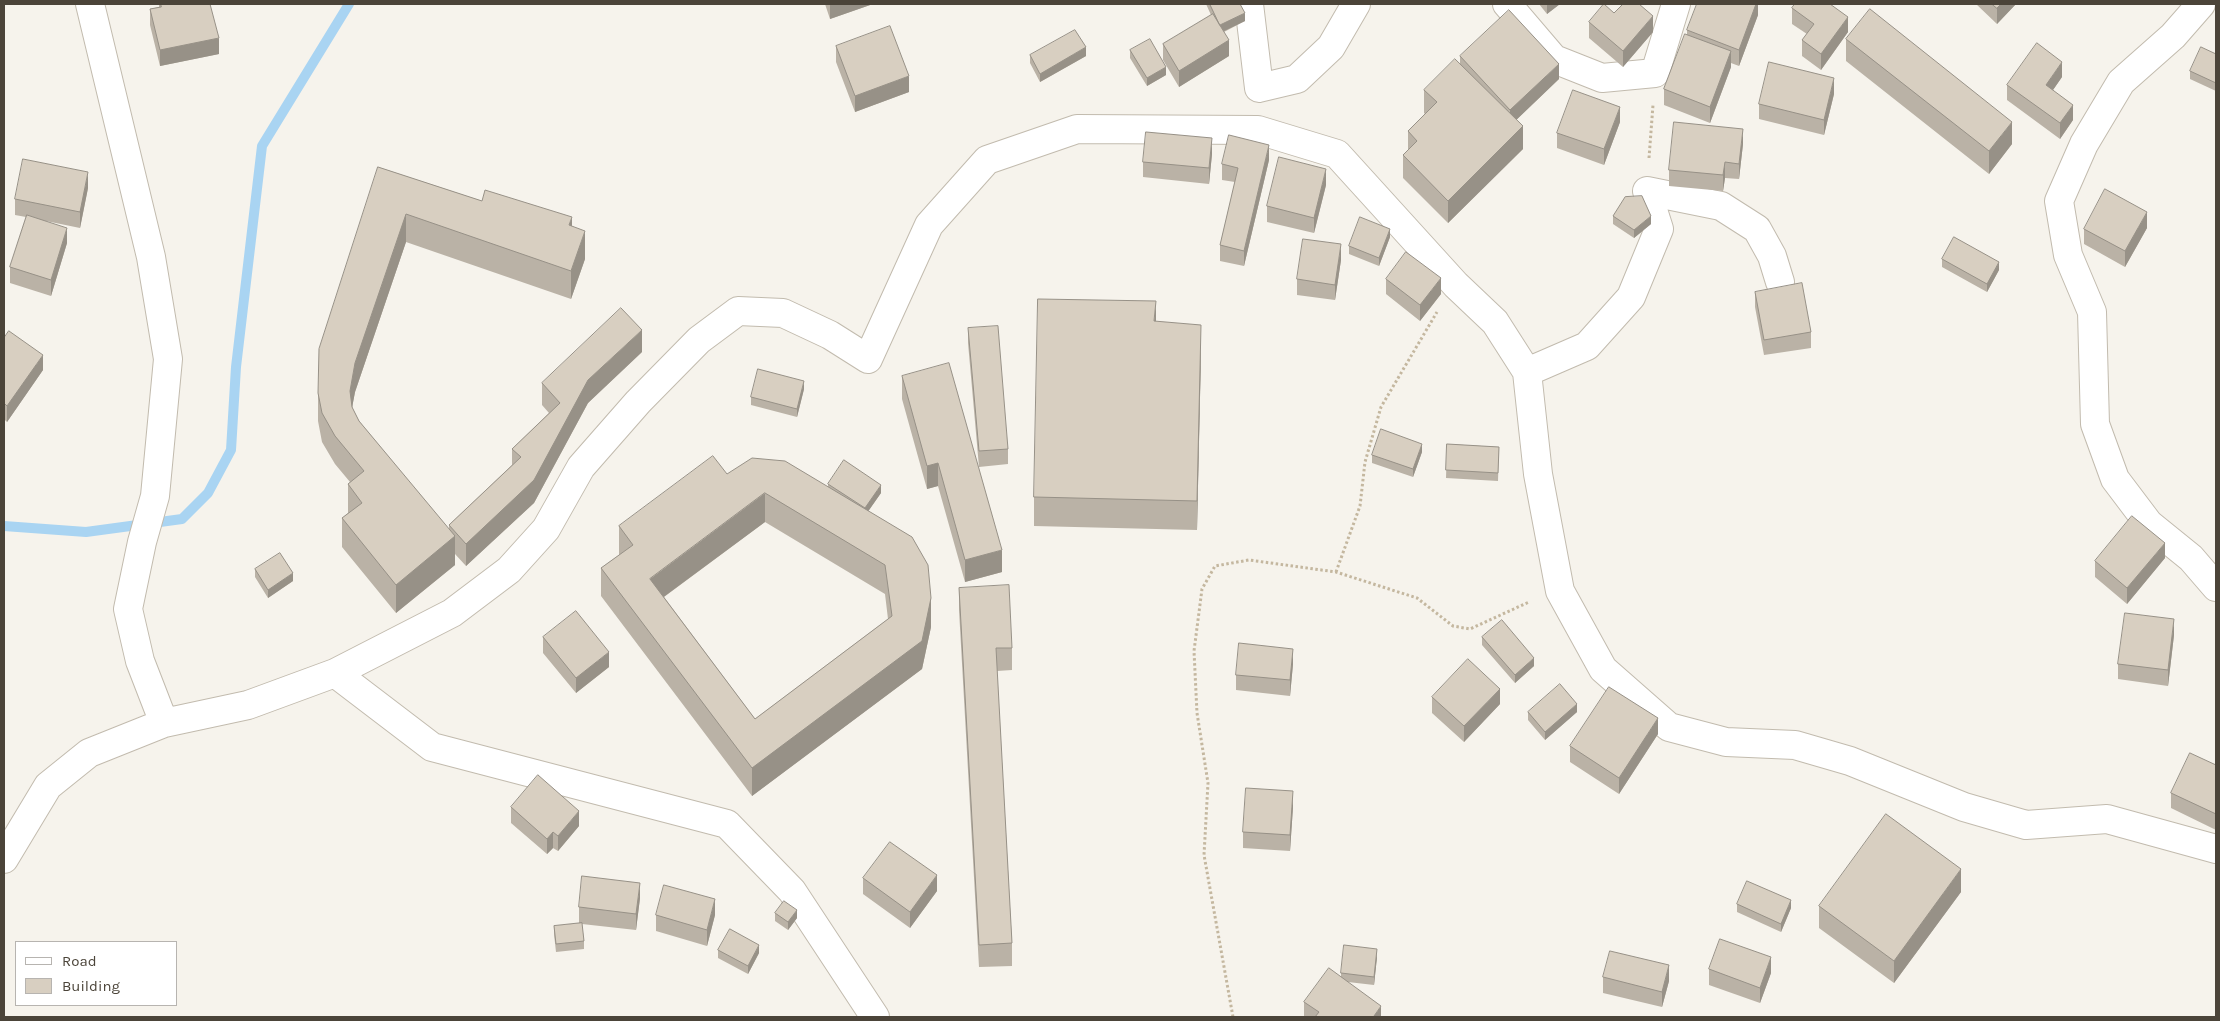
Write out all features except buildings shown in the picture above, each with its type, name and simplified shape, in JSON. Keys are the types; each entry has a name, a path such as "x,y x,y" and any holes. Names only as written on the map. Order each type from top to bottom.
{"street":[{"path":"90,4 151,257 168,359 155,496 142,542 128,609 140,660 164,723"},
{"path":"1249,4 1259,88 1258,130"},
{"path":"1259,88 1297,80 1331,47 1356,4"},
{"path":"1507,4 1554,59 1602,78 1656,73 1676,4"},
{"path":"2201,4 2173,36 2121,82 2084,144 2060,201 2068,255 2092,312 2095,424 2115,479 2149,524 2191,558 2216,587"},
{"path":"4,858 48,786 89,753 164,723 248,705 335,673 452,613 509,570 546,529 581,467 638,402 700,340 738,311 783,313 830,336 868,359 929,225 987,160 1077,128 1258,130 1338,154 1456,286 1495,322 1527,372 1538,474 1560,591 1603,668 1669,727 1726,742 1795,745 1850,761 1964,807 2026,825 2107,819 2216,849"},
{"path":"1527,372 1587,346 1631,297 1659,228 1647,192 1720,206 1757,228 1772,256 1780,282"},
{"path":"335,673 432,747 727,824 792,890 874,1017"}],"path":[{"path":"1647,192 1656,73"},
{"path":"1336,572 1360,506 1365,462 1381,407 1428,325 1456,286"},
{"path":"1233,1017 1204,855 1208,783 1197,713 1194,651 1202,589 1215,566 1249,560 1336,572 1417,598 1453,626 1470,629 1507,611 1560,591"}],"waterway":[{"path":"4,526 86,532 182,519 208,493 231,450 236,367 262,146 349,4"}]}
